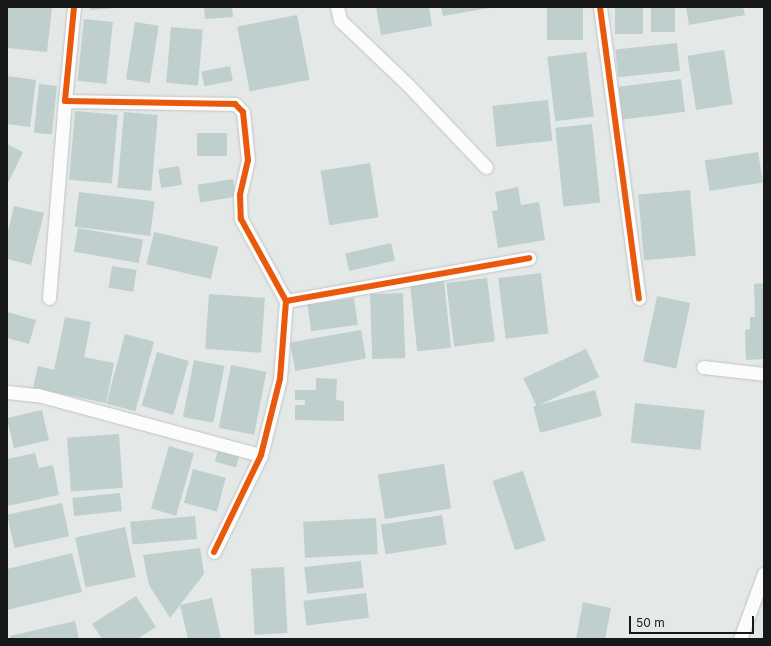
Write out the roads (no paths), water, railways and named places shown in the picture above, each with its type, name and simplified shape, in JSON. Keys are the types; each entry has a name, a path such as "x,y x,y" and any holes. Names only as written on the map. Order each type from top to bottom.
{"street":[{"path":"49,298 74,7"},
{"path":"337,7 340,20 410,86 486,167"},
{"path":"600,7 639,298"},
{"path":"66,101 235,104 243,112 246,124 248,160 240,195 241,218 286,300 280,379 261,455 214,552"},
{"path":"286,300 529,258"},
{"path":"703,367 764,374"},
{"path":"7,392 45,397 261,455"},
{"path":"740,639 764,573"}]}
